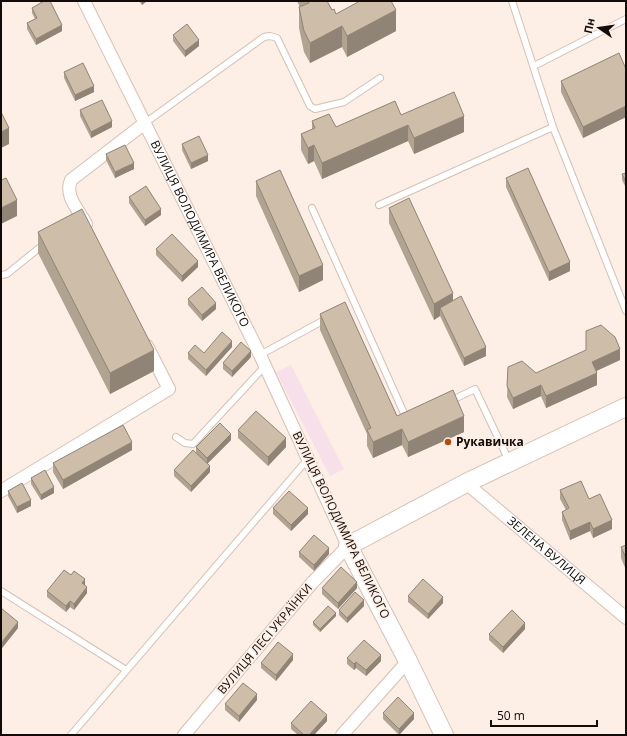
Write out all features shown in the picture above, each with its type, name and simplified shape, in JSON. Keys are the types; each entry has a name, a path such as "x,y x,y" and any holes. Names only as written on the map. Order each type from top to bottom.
{"street":[{"name":"ВУЛИЦЯ ВОЛОДИМИРА ВЕЛИКОГО","path":"84,1 260,355 307,460 348,546 408,661 444,735"},
{"path":"91,235 78,217 69,195 68,187 71,180 145,123"},
{"path":"1,491 169,389 141,333"},
{"path":"348,546 466,483 626,407"},
{"name":"ЗЕЛЕНА ВУЛИЦЯ","path":"466,483 626,618"},
{"name":"ВУЛИЦЯ ЛЕСІ УКРАЇНКИ","path":"184,735 312,583 348,546"},
{"path":"342,735 408,661"}],"lane":[{"path":"512,1 553,126 626,311"},
{"path":"534,66 626,18"},
{"path":"145,123 264,36 277,38 310,106 315,109 344,102 380,78"},
{"path":"378,205 553,126"},
{"path":"312,208 407,420 414,417"},
{"path":"1,275 7,274 50,239"},
{"path":"347,307 354,304"},
{"path":"260,355 334,315"},
{"path":"176,436 184,443 193,444 265,366"},
{"path":"441,405 475,390 510,462"},
{"path":"71,735 307,460"},
{"path":"1,591 126,670"}],"shaded area":[{"path":"291,365 344,469 330,476 276,372"}],"building":[{"path":"44,1 50,1 62,25 36,39 27,23 37,18 32,8"},
{"path":"308,1 327,1 332,10 334,9 336,14 360,1 391,1 396,10 347,36 342,26 310,43 304,31 299,7 309,3"},
{"path":"187,24 199,40 185,51 173,35"},
{"path":"619,53 626,69 626,106 583,127 561,81"},
{"path":"83,63 94,86 75,95 64,72"},
{"path":"454,92 464,116 414,138 408,125 322,163 314,145 308,148 301,134 315,128 312,121 329,114 336,127 395,101 401,115"},
{"path":"102,100 112,121 91,132 80,110"},
{"path":"1,112 9,128 1,132"},
{"path":"199,136 208,155 191,163 182,144"},
{"path":"125,145 134,163 115,172 106,154"},
{"path":"528,168 570,262 549,272 506,178"},
{"path":"280,170 323,265 299,276 256,181"},
{"path":"626,173 626,182 622,174"},
{"path":"6,178 17,200 1,208 1,180"},
{"path":"146,186 161,209 145,220 129,197"},
{"path":"409,198 453,293 434,304 389,208"},
{"path":"82,209 154,350 110,373 38,232"},
{"path":"172,234 198,261 182,276 156,249"},
{"path":"202,287 216,303 202,315 188,299"},
{"path":"461,296 486,347 464,358 440,308"},
{"path":"345,302 397,416 453,390 464,416 408,442 402,429 373,442 367,430 371,428 320,314"},
{"path":"601,325 615,337 620,349 592,362 597,373 546,396 541,385 513,398 507,386 508,367 522,361 536,373 586,350 586,331"},
{"path":"222,332 232,341 206,370 188,353 195,345 204,353"},
{"path":"241,342 251,351 232,371 223,363"},
{"path":"256,411 286,438 268,457 238,430"},
{"path":"220,423 231,434 207,458 196,447"},
{"path":"123,425 132,442 63,480 53,463"},
{"path":"193,450 210,466 191,486 174,470"},
{"path":"45,470 54,487 41,495 31,478"},
{"path":"581,481 589,499 600,494 612,520 593,529 590,522 570,531 562,512 569,508 560,490"},
{"path":"22,483 31,500 17,507 8,491"},
{"path":"289,491 308,508 291,525 273,508"},
{"path":"314,535 329,548 314,565 299,552"},
{"path":"626,545 626,558 621,547"},
{"path":"341,567 357,582 338,603 322,588"},
{"path":"64,570 71,575 74,571 85,579 82,583 87,587 74,604 70,601 66,606 47,591"},
{"path":"423,579 443,597 428,614 408,596"},
{"path":"355,592 364,600 347,618 339,610"},
{"path":"328,606 336,613 320,629 313,622"},
{"path":"1,608 18,622 2,642 1,641"},
{"path":"512,610 525,623 503,647 489,634"},
{"path":"364,640 381,655 366,670 356,662 354,664 347,658"},
{"path":"278,642 293,654 276,675 261,663"},
{"path":"243,683 257,694 239,716 225,704"},
{"path":"398,697 414,713 399,729 383,713"},
{"path":"311,701 327,715 309,735 304,735 291,723"}],"place":[{"name":"Рукавичка","path":"448,442"}]}
